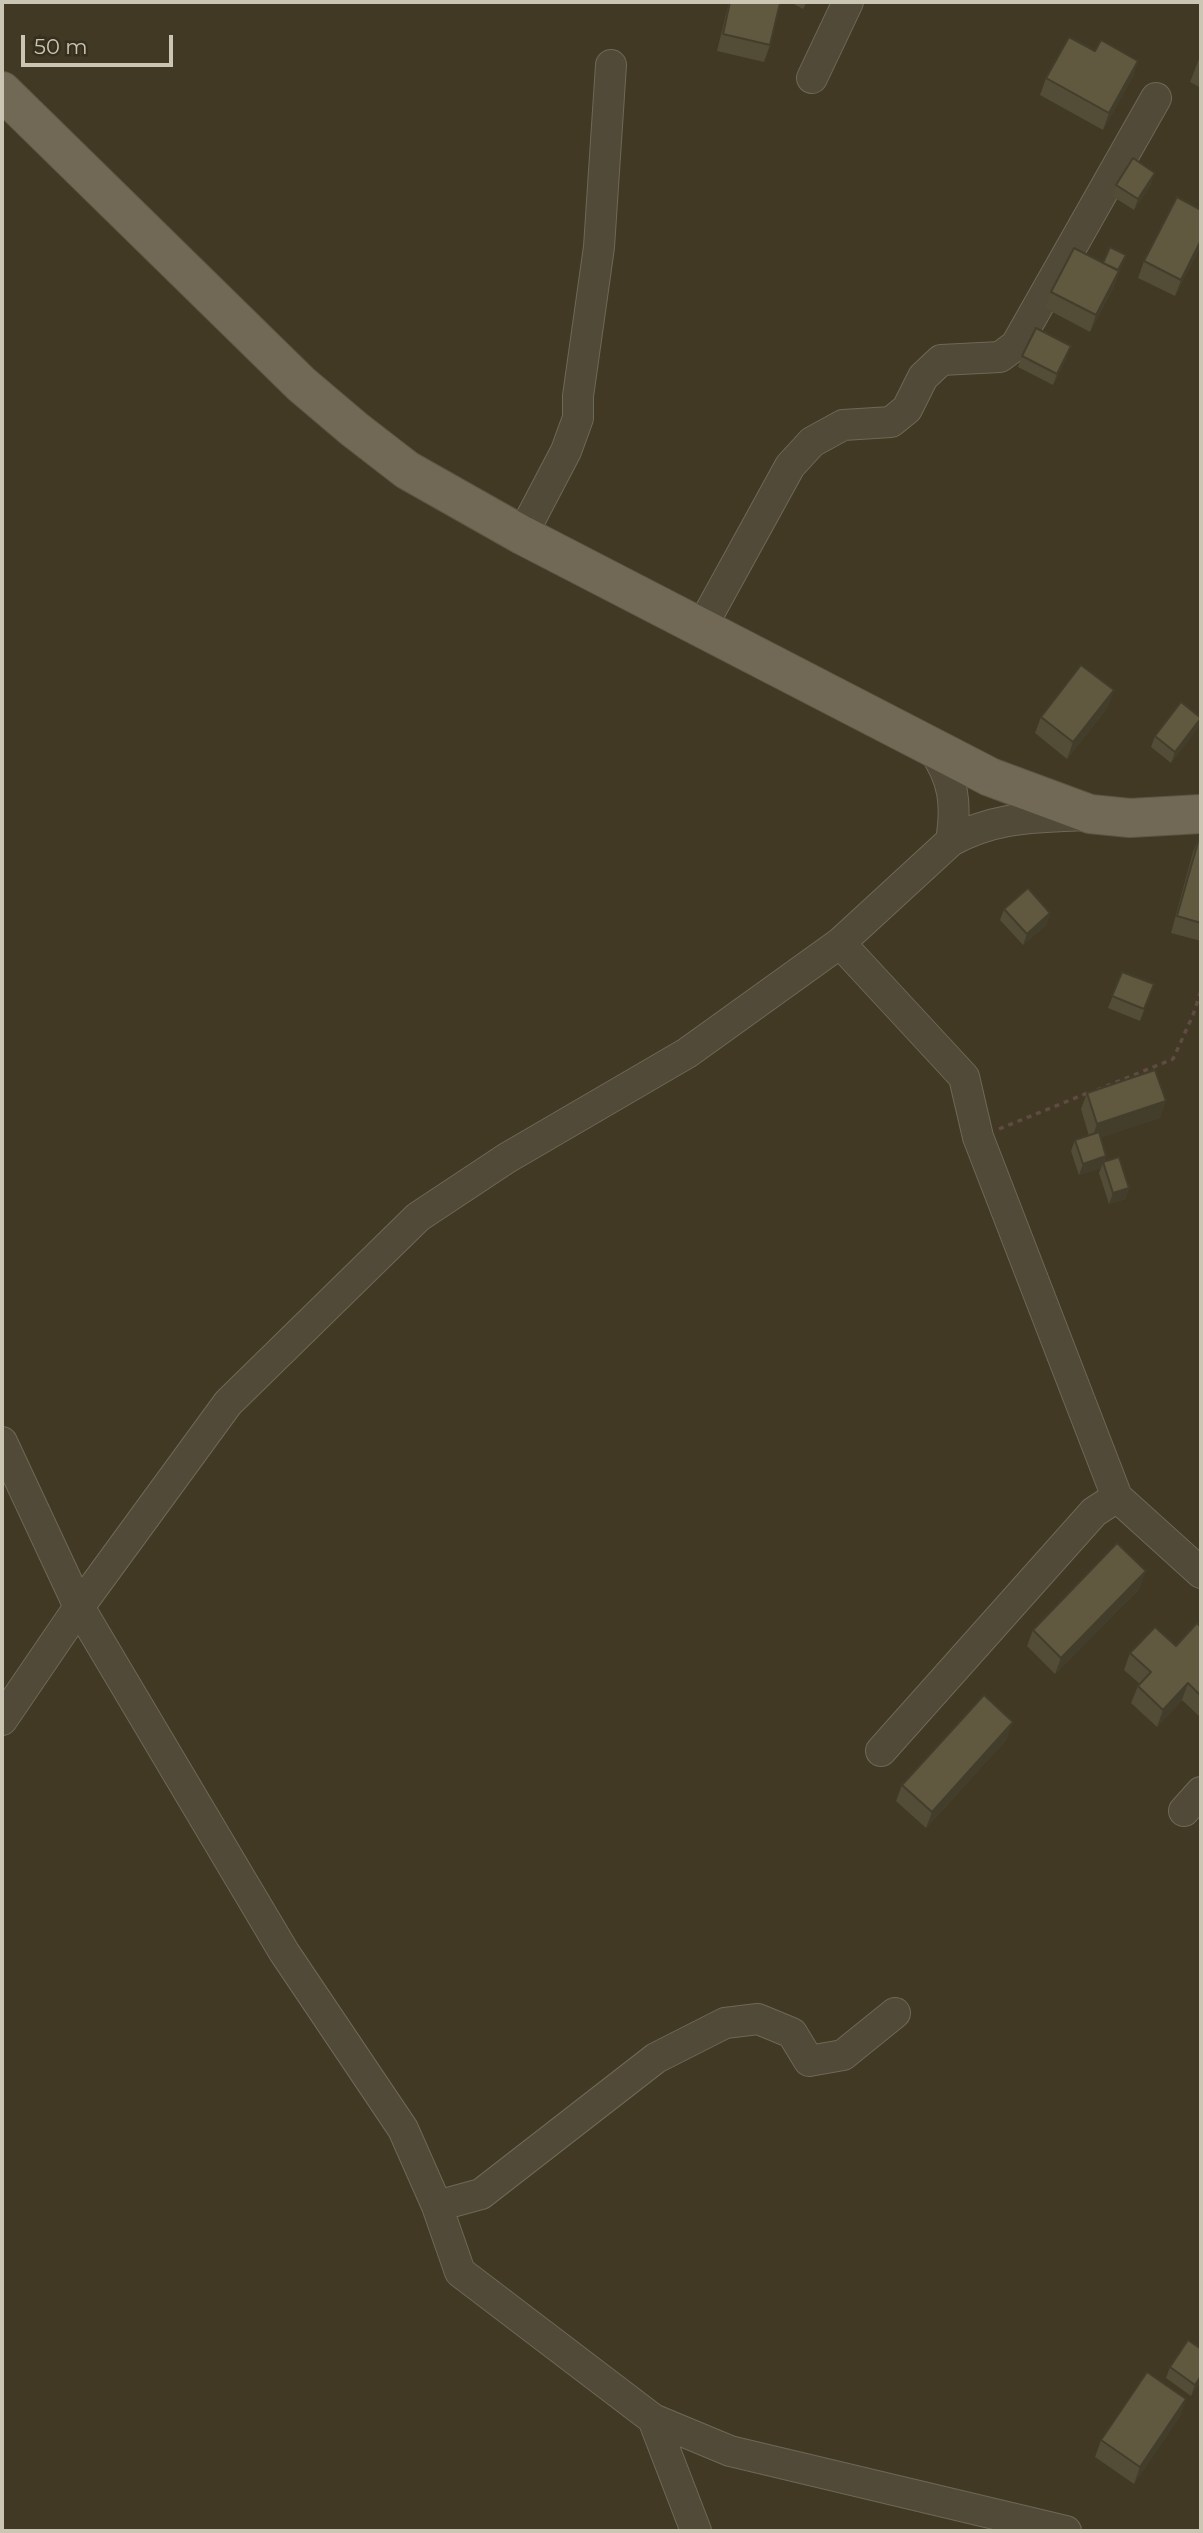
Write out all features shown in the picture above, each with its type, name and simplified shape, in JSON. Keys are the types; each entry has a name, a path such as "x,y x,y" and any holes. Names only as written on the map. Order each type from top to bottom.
{"main road":[{"path":"2,91 301,384 407,470 522,535 990,778 1090,814 1130,818 1201,814"}],"street":[{"path":"812,78 848,2"},
{"path":"522,535 566,451 578,418 578,396 599,247 611,65"},
{"path":"701,628 789,466 812,442 843,425 891,422 907,408 923,377 941,360 1000,357 1016,345 1156,98"},
{"path":"932,748 945,766 953,788 958,833"},
{"path":"2,1720 79,1607 228,1403 418,1217 507,1158 687,1053 840,943 984,809 990,778"},
{"path":"958,833 1008,820 1090,814"},
{"path":"840,943 964,1077 978,1137 1117,1497 1201,1573"},
{"path":"2,1442 79,1607 284,1952 403,2129 437,2206 460,2272 653,2419 730,2451 1066,2531"},
{"path":"881,1751 1094,1512 1117,1497"},
{"path":"437,2206 481,2194 656,2059 725,2023 758,2019 792,2033 809,2061 844,2055 895,2013"},
{"path":"653,2419 696,2531"}],"path":[{"path":"978,1137 1173,1059 1194,1015 1201,991"}],"building":[{"path":"730,2 780,3 770,45 723,34"},
{"path":"1069,37 1095,51 1101,40 1138,61 1109,113 1046,78"},
{"path":"1133,158 1155,173 1138,199 1116,185"},
{"path":"1177,197 1201,210 1201,240 1181,280 1144,261"},
{"path":"1110,247 1126,255 1118,270 1103,263"},
{"path":"1074,248 1119,271 1096,315 1051,292"},
{"path":"1036,328 1071,346 1057,374 1022,356"},
{"path":"1081,665 1114,690 1073,742 1041,717"},
{"path":"1181,702 1201,718 1175,752 1155,736"},
{"path":"1201,836 1201,923 1177,916"},
{"path":"1028,888 1050,913 1027,934 1004,909"},
{"path":"1122,972 1154,984 1144,1009 1112,996"},
{"path":"1155,1070 1166,1101 1097,1124 1087,1093"},
{"path":"1099,1132 1106,1156 1083,1164 1075,1140"},
{"path":"1119,1157 1129,1188 1113,1193 1103,1162"},
{"path":"1117,1543 1146,1571 1061,1658 1033,1630"},
{"path":"1197,1623 1201,1627 1201,1696 1188,1683 1163,1710 1138,1686 1151,1672 1130,1653 1155,1627 1176,1646"},
{"path":"984,1695 1013,1722 932,1812 902,1785"},
{"path":"1188,2340 1201,2349 1201,2376 1195,2385 1170,2367"},
{"path":"1147,2372 1186,2399 1140,2467 1101,2440"}]}
